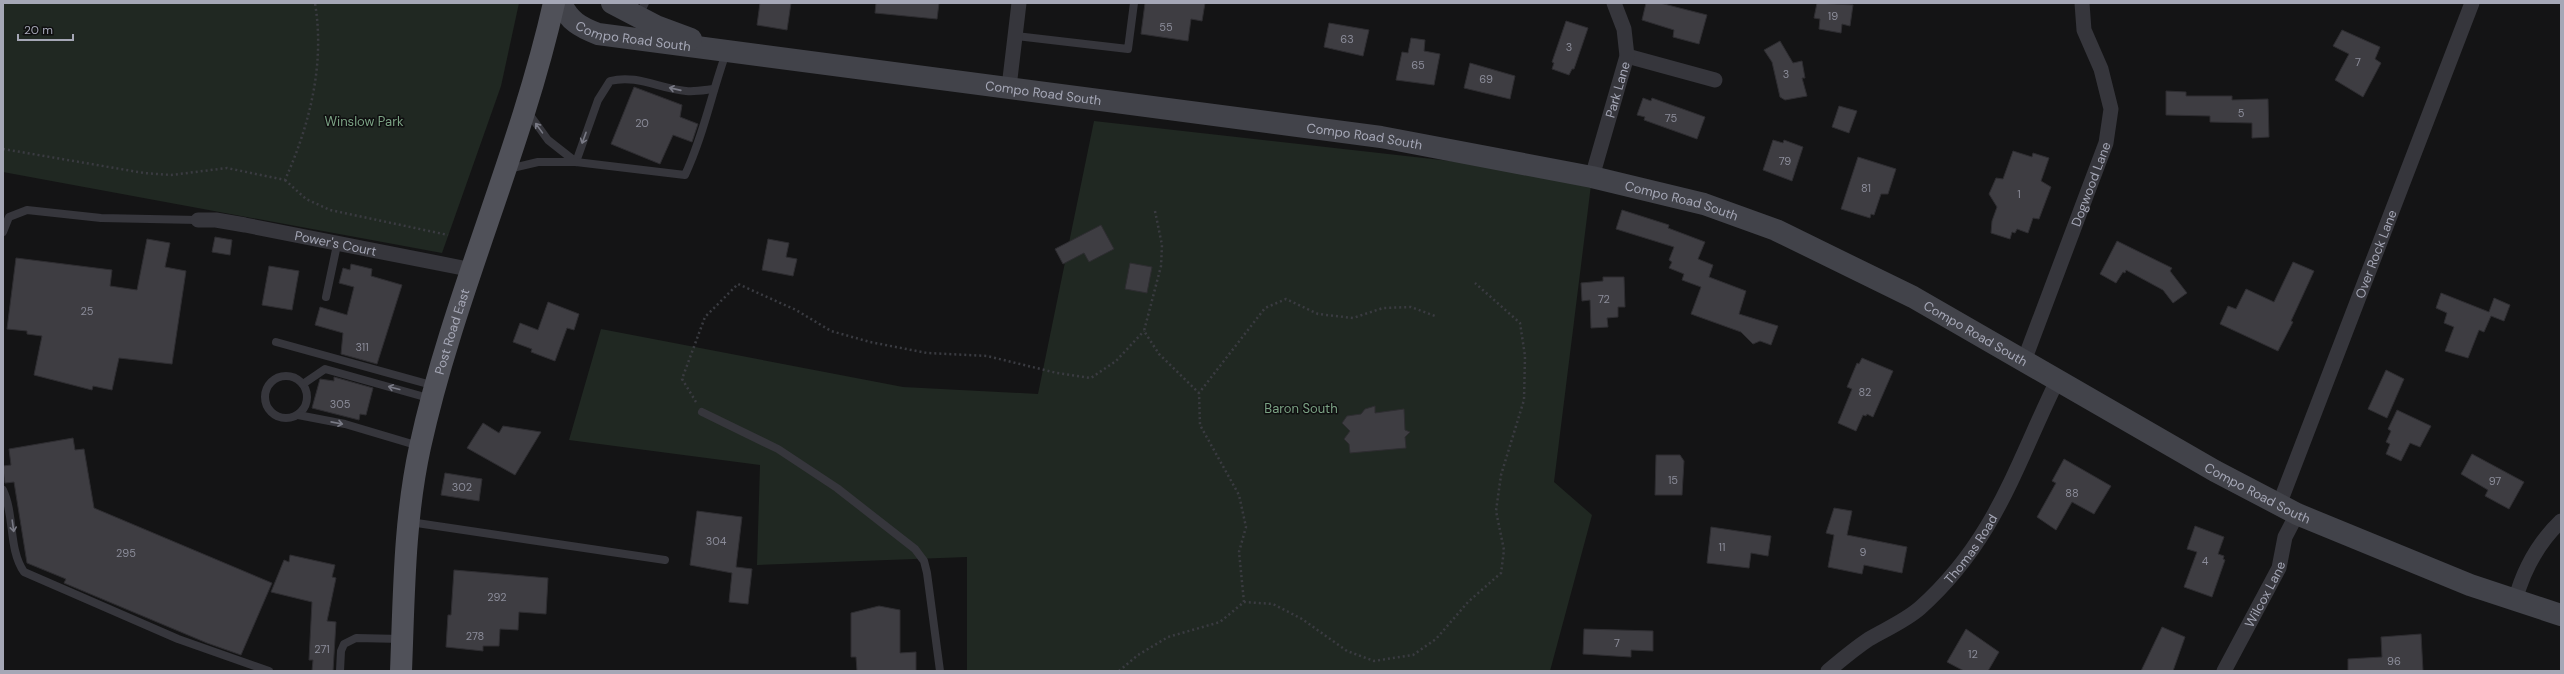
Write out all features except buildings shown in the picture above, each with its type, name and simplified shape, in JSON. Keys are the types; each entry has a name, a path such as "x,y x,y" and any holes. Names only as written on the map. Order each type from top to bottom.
{"main road":[{"name":"Post Road East","path":"401,671 409,521 420,447 434,392 525,109 554,3"},
{"name":"Compo Road South","path":"561,3 569,19 579,26 598,34 666,44 723,49 1381,137 1592,176 1685,198 1776,230 1907,294 2057,381 2288,510 2392,555 2514,601 2561,615"},
{"name":"Compo Road South","path":"612,3 641,10 675,34 723,49"}],"street":[{"path":"1009,87 1019,3"},
{"name":"Park Lane","path":"1592,176 1627,56 1624,29 1614,3"},
{"name":"Dogwood Lane","path":"2024,361 2106,143 2111,109 2101,69 2084,30 2082,3"},
{"name":"Over Rock Lane","path":"2288,510 2472,3"},
{"path":"1627,56 1715,80"},
{"name":"Power's Court","path":"198,220 238,224 337,245 473,270"},
{"name":"Thomas Road","path":"1828,671 1853,650 1918,609 1944,584 1974,548 2006,496 2057,381"},
{"name":"Wilcox Lane","path":"2224,671 2279,568 2288,510"},
{"path":"2514,601 2522,576 2536,552 2561,521"}],"lane":[{"path":"1016,36 1128,49 1134,3"},
{"path":"505,170 538,162 576,162 686,175 706,125 723,49"},
{"path":"576,162 598,100 610,81 622,78 633,79 686,91 714,89"},
{"path":"525,109 548,140 576,162"},
{"path":"3,232 9,217 27,210 101,218 198,220"},
{"path":"326,297 337,245"},
{"path":"276,342 434,392"},
{"path":"303,384 325,370 434,392"},
{"path":"283,376 294,377 303,384 308,394 306,406 298,415 288,419 277,417 269,410 265,400 266,389 273,380 283,376"},
{"path":"702,412 778,450 837,488 915,549 924,561 927,573 940,671"},
{"path":"298,415 345,424 420,447"},
{"path":"3,490 10,510 18,563 24,572 178,639 269,671"},
{"path":"409,521 665,560"},
{"path":"340,671 340,651 344,644 356,638 402,639"}],"path":[{"path":"285,180 301,145 315,85 318,22 315,3"},
{"path":"3,149 144,173 171,175 227,168 285,180 306,199 330,210 448,235"},
{"path":"702,412 682,379 705,317 738,284 796,310 831,331 870,342 928,353 987,356 1057,373 1091,378 1116,361 1144,331 1161,266 1162,245 1155,211"},
{"path":"1119,671 1138,655 1168,637 1220,622 1244,602 1273,604 1302,619 1346,651 1374,661 1414,655 1436,639 1468,602 1501,572 1504,550 1496,511 1501,476 1524,400 1525,356 1520,323 1475,283"},
{"path":"1244,602 1240,552 1246,527 1239,495 1200,425 1199,393 1265,308 1286,299 1318,314 1354,318 1382,308 1411,307 1435,316"},
{"path":"1144,331 1159,354 1199,393"}],"green space":[{"name":"Winslow Park","path":"3,3 519,3 501,86 442,253 3,172"},
{"name":"Baron South","path":"1094,121 1592,177 1554,482 1592,515 1550,671 967,671 967,557 757,565 760,465 569,440 601,329 903,387 1038,394"}]}
